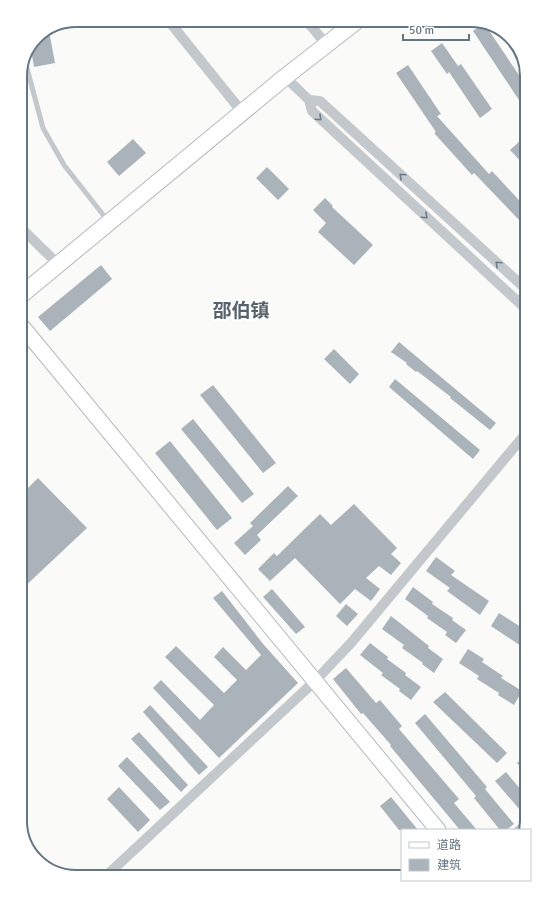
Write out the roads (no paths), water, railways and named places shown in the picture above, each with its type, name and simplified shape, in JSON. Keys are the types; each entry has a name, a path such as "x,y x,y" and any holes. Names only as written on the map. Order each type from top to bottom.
{"main road":[{"path":"27,290 242,112 349,27"},
{"path":"27,332 437,829"}],"street":[{"path":"174,27 242,112"},
{"path":"312,27 326,44"},
{"path":"285,77 309,100 312,111 520,304"},
{"path":"309,100 320,101 520,284"},
{"path":"27,234 58,264"},
{"path":"112,870 315,681 351,643 520,440"}],"lane":[{"path":"28,69 43,128 64,165 109,222"}],"district":[{"name":"邵伯镇","path":"241,311"}]}
